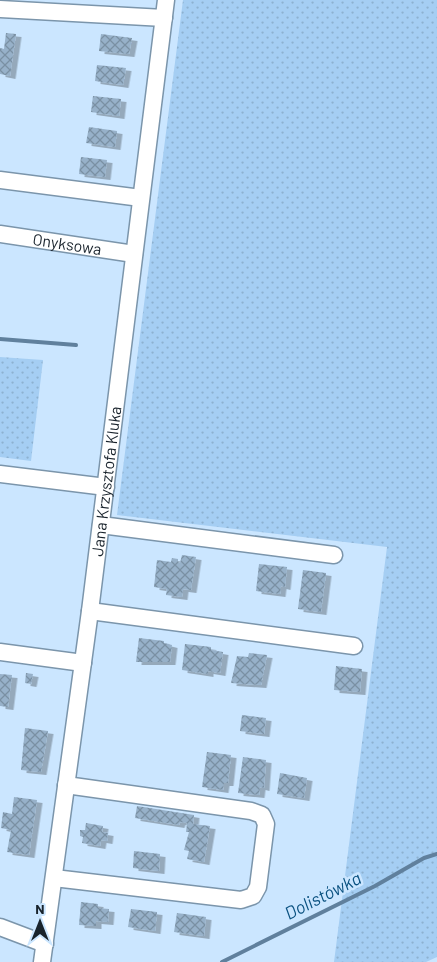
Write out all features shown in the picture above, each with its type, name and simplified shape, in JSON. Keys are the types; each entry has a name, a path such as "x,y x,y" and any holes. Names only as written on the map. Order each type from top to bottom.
{"street":[{"name":"Jana Krzysztofa Kluka","path":"42,962 106,487 166,0"},
{"path":"0,9 164,18"},
{"path":"0,180 141,198"},
{"name":"Onyksowa","path":"0,234 134,254"},
{"path":"0,474 106,487"},
{"path":"101,525 334,555"},
{"path":"90,611 354,646"},
{"path":"0,652 83,663"},
{"path":"54,878 241,900 253,896 258,888 266,824 262,815 251,811 66,785"},
{"path":"0,927 44,944"}],"shaded area":[{"path":"183,0 437,0 437,957 426,962 334,962 387,547 117,515"},
{"path":"0,357 43,360 31,461 0,457"}],"building":[{"path":"6,33 16,34 10,76 0,74 0,48 4,49"},
{"path":"101,34 132,38 129,54 99,51"},
{"path":"97,65 126,68 123,85 95,81"},
{"path":"93,96 121,99 119,116 91,112"},
{"path":"89,127 117,131 115,147 86,143"},
{"path":"81,157 107,160 105,177 79,174"},
{"path":"182,555 196,557 191,590 183,589 182,597 166,595 167,589 154,587 157,560 171,562 172,558 178,559 180,563"},
{"path":"259,564 287,567 285,587 281,586 280,594 256,591"},
{"path":"303,570 326,573 321,612 298,609"},
{"path":"139,638 164,641 164,643 172,645 170,662 136,662"},
{"path":"185,644 211,647 211,650 223,652 220,673 208,671 208,674 182,670"},
{"path":"249,653 267,655 261,685 231,683 237,656 248,657"},
{"path":"336,666 362,669 360,692 334,690"},
{"path":"26,673 33,674 31,684 25,683"},
{"path":"0,674 12,675 8,707 0,706"},
{"path":"242,715 266,718 264,734 240,731"},
{"path":"25,728 48,731 41,772 21,770"},
{"path":"207,752 231,755 228,783 224,783 223,790 202,787"},
{"path":"243,757 266,760 264,788 260,787 259,795 238,793"},
{"path":"280,773 307,778 304,798 277,794"},
{"path":"14,797 37,800 29,855 7,852 11,830 1,828 3,812 12,814"},
{"path":"137,806 194,815 193,824 210,826 204,862 187,859 189,851 184,850 189,832 186,832 187,823 180,822 179,825 135,818"},
{"path":"86,823 103,826 102,832 108,833 107,841 101,840 100,846 82,843 83,837 80,836 80,830 85,830"},
{"path":"134,851 160,854 159,871 133,868"},
{"path":"81,902 98,904 98,908 109,909 108,922 96,921 96,926 79,925"},
{"path":"131,909 157,912 155,931 128,927"},
{"path":"177,913 206,917 204,936 174,932"}],"waterway":[{"path":"0,339 76,345"},
{"name":"Dolistówka","path":"222,962 375,886 424,858 437,854"}]}
